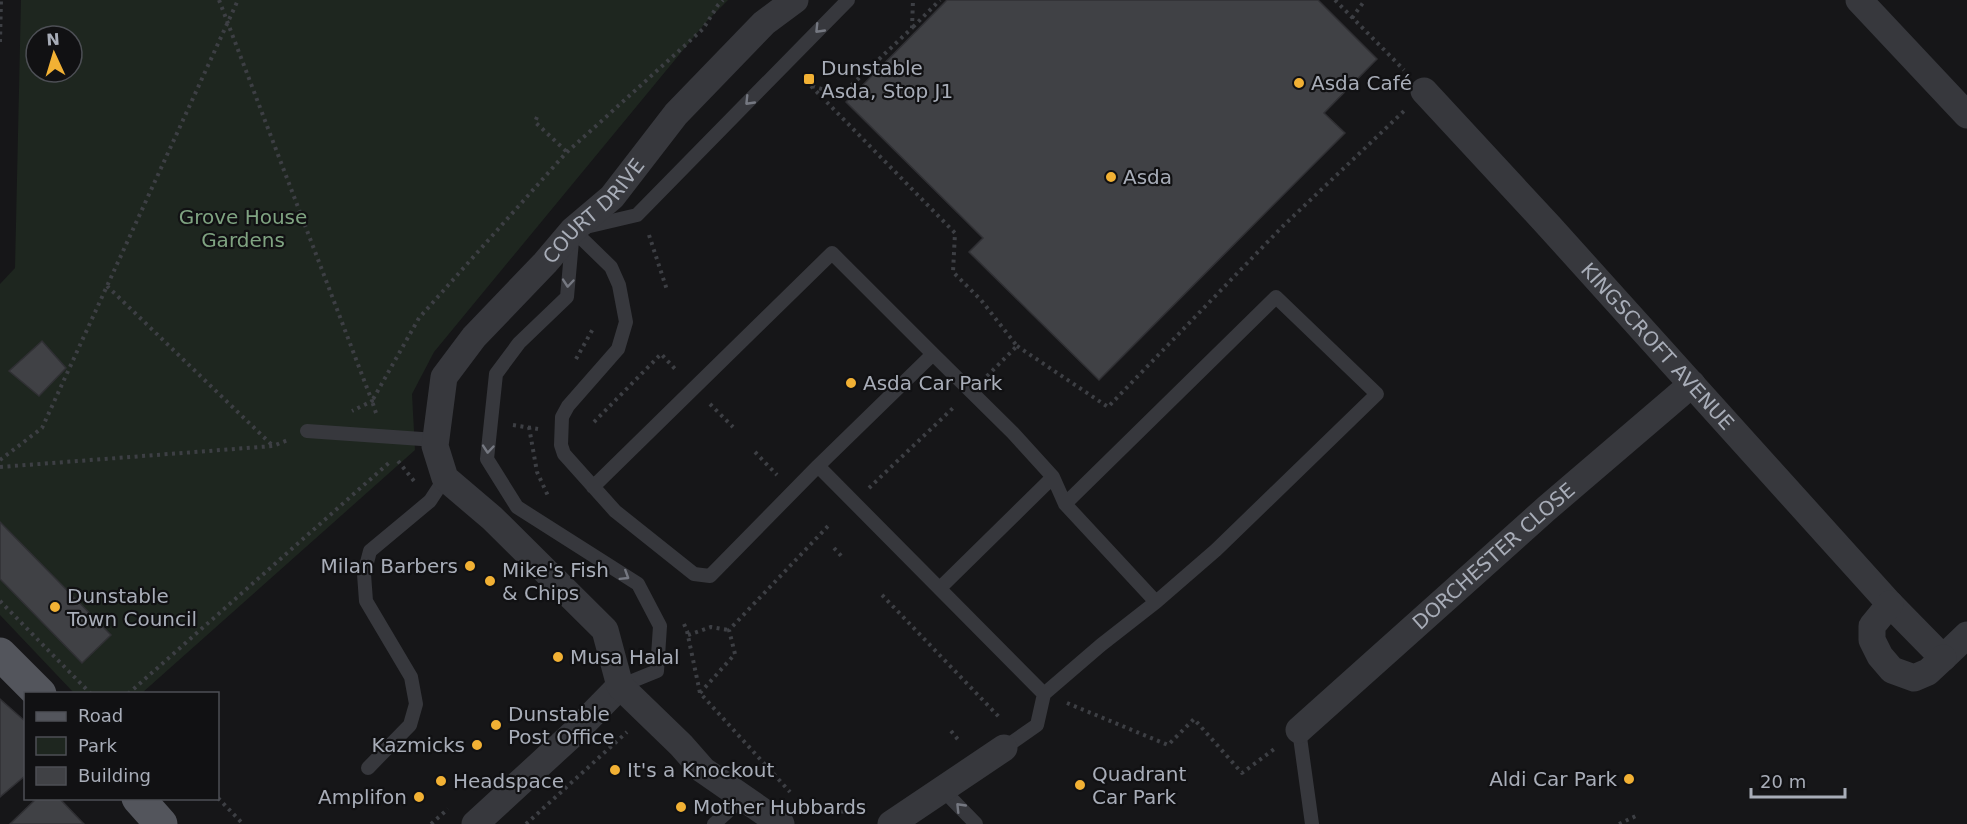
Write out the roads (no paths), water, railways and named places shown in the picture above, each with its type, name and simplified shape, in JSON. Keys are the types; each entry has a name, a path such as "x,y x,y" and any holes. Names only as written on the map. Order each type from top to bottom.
{"main road":[{"path":"7,665 39,692"},
{"path":"140,800 161,824"}],"street":[{"name":"COURT DRIVE","path":"435,443 444,377 474,337 545,263 573,230 612,197 676,114 764,23 795,0"},
{"path":"1859,0 1967,115"},
{"name":"KINGSCROFT AVENUE","path":"1424,91 1890,604 1943,658"},
{"name":"DORCHESTER CLOSE","path":"1299,730 1547,508 1692,384"},
{"path":"435,443 445,478 492,518 605,630 620,686 681,745 703,770 781,824"},
{"path":"1890,604 1872,626 1872,640 1880,656 1892,670 1914,678 1928,672 1967,635"},
{"path":"475,824 574,733 620,686"},
{"path":"891,824 1012,743"}],"lane":[{"path":"573,230 637,215 848,0"},
{"path":"573,230 611,267 619,285 626,322 618,349 568,406 562,417 561,445 564,454 615,511 694,574 710,576 933,354"},
{"path":"573,230 567,297 519,343 496,374 486,459 517,507 638,584 660,626 657,671 620,686"},
{"path":"592,486 832,253 1013,433 1053,477 1065,504 1156,602"},
{"path":"1012,743 1037,725 1044,694 1216,550 1377,394 1276,297 1065,504"},
{"path":"307,431 384,436 435,443"},
{"path":"818,466 1044,694"},
{"path":"940,588 1053,477"},
{"path":"368,768 410,725 416,704 411,678 366,601 364,574 369,551 429,501 445,478"},
{"path":"1299,730 1311,824"},
{"path":"944,790 976,824"},
{"path":"714,824 743,798"}],"place":[{"name":"Dunstable Asda, Stop J1","path":"809,79"},
{"name":"Asda Café","path":"1299,83"},
{"name":"Asda","path":"1111,177"},
{"name":"Asda Car Park","path":"851,383"},
{"name":"Milan Barbers","path":"470,566"},
{"name":"Mike's Fish & Chips","path":"490,581"},
{"name":"Dunstable Town Council","path":"55,607"},
{"name":"Musa Halal","path":"558,657"},
{"name":"Dunstable Post Office","path":"496,725"},
{"name":"Kazmicks","path":"477,745"},
{"name":"It's a Knockout","path":"615,770"},
{"name":"Aldi Car Park","path":"1629,779"},
{"name":"Headspace","path":"441,781"},
{"name":"Quadrant Car Park","path":"1080,785"},
{"name":"Amplifon","path":"419,797"},
{"name":"Mother Hubbards","path":"681,807"}],"park label":[{"name":"Grove House Gardens","path":"243,228"}]}
